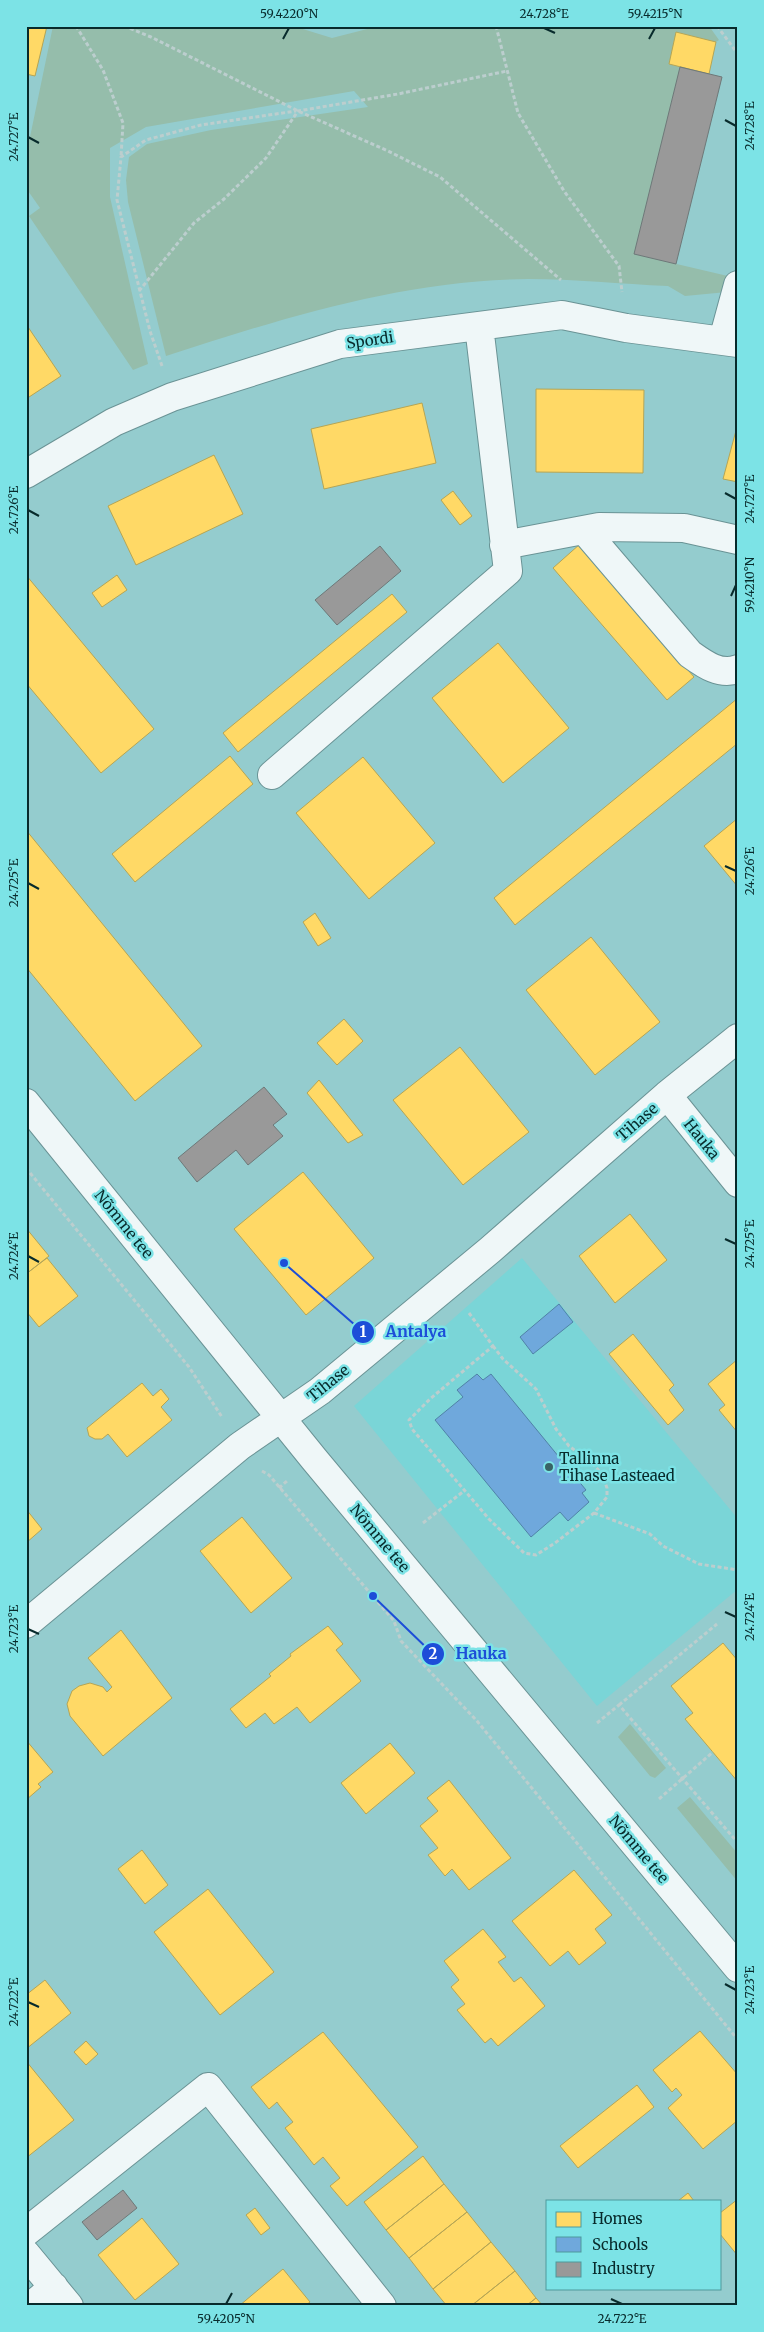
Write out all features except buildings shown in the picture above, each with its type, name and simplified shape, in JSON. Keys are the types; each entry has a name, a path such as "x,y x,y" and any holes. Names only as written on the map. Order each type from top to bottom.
{"street":[{"path":"730,342 738,285"},
{"name":"Spordi","path":"26,474 114,422 172,397 340,344 562,315 626,328 730,342"},
{"path":"272,775 508,572 478,326"},
{"path":"504,545 599,527 684,528 738,540"},
{"path":"584,530 690,654 709,667 730,672 738,668"},
{"name":"Tihase","path":"26,1624 240,1446 320,1391 490,1250 667,1095 738,1038"},
{"name":"Hauka","path":"667,1095 738,1183"},
{"name":"Nõmme tee","path":"26,1104 282,1418 738,1968"},
{"path":"26,2232 208,2087 382,2306"},
{"path":"26,2254 61,2296 31,2306"}],"path":[{"path":"76,26 103,70 123,123 117,200 139,291 172,397"},
{"path":"124,26 151,37 298,111 388,151 440,178 561,279 562,315"},
{"path":"496,26 518,113 564,191 619,266 626,328"},
{"path":"717,26 738,54"},
{"path":"121,157 146,140 201,125 398,94 507,71"},
{"path":"139,291 194,223 224,199 266,158 298,111"},
{"path":"26,1168 189,1367 224,1421"},
{"path":"447,1284 503,1359 536,1389 544,1402 546,1414 569,1446 592,1463 602,1474 607,1488 607,1497 594,1513 556,1543 536,1555 524,1553 489,1519 412,1429 409,1420 430,1399 493,1346"},
{"path":"257,1468 269,1475 394,1621 401,1641 477,1721 738,2040"},
{"path":"279,1488 287,1481"},
{"path":"423,1523 464,1491"},
{"path":"594,1513 650,1534 662,1546 699,1564 738,1570"},
{"path":"597,1723 717,1624"},
{"path":"619,1704 684,1777 738,1843"},
{"path":"660,1799 712,1752"}],"shaded area":[{"name":"Tallinna Tihase Lasteaed","path":"522,1258 738,1519 738,1589 597,1706 354,1406"}],"green space":[{"path":"53,26 293,26 332,38 379,26 709,26 719,40 716,42 677,32 669,64 680,67 634,254 732,277 727,292 685,296 668,286 545,279 481,281 435,286 389,294 299,315 166,356 128,202 126,180 129,157 147,144 211,130 368,107 354,91 146,127 110,148 110,197 148,364 133,370 29,216 40,208 26,188 26,137 30,137"},
{"path":"630,1724 666,1768 655,1778 650,1776 618,1737"},
{"path":"690,1797 738,1854 738,1882 677,1808"}],"place":[{"name":"Antalya","path":"284,1263"},
{"name":"Tallinna Tihase Lasteaed","path":"549,1467"},
{"name":"Hauka","path":"373,1596"}]}
